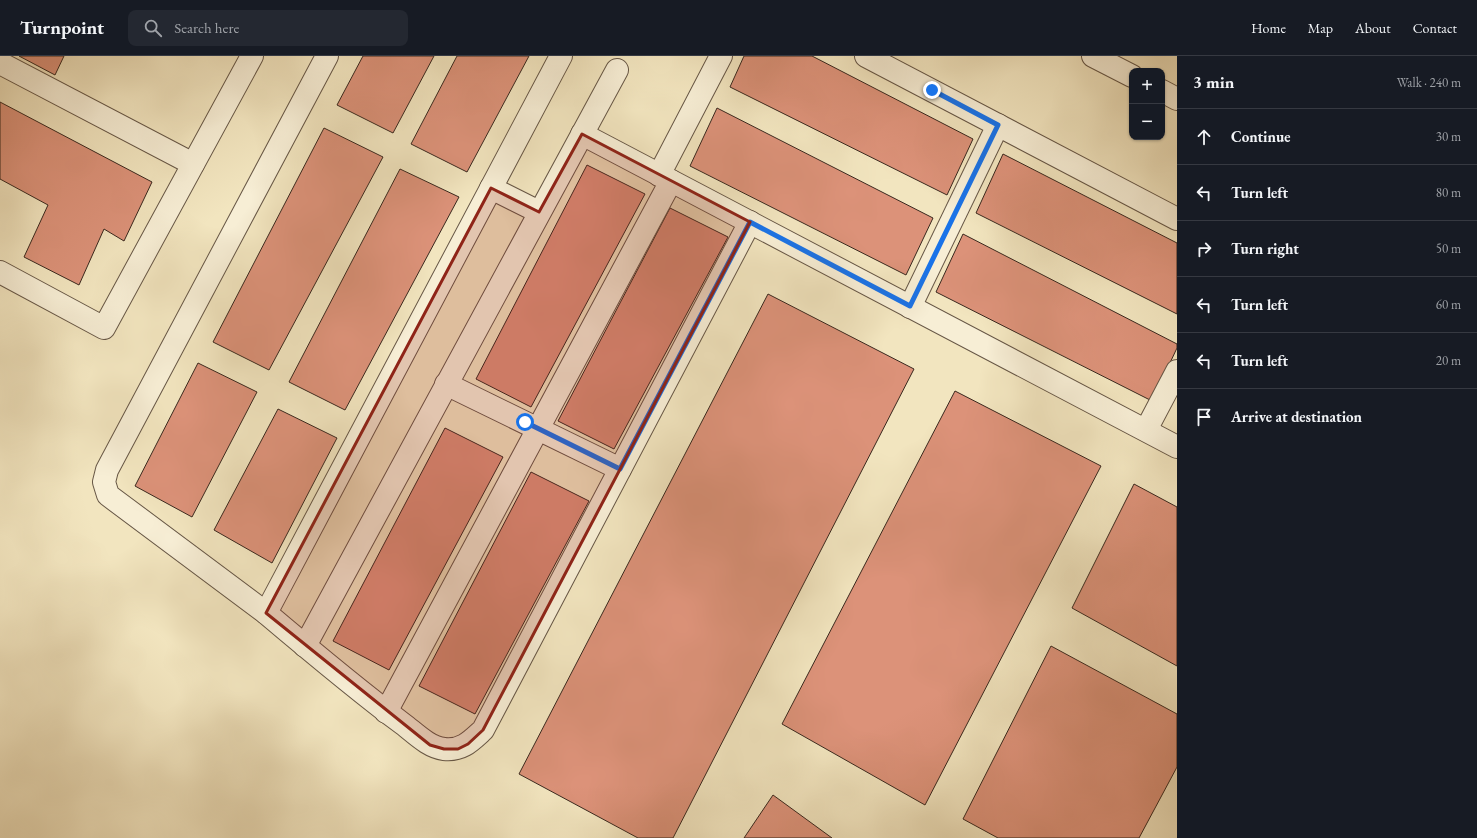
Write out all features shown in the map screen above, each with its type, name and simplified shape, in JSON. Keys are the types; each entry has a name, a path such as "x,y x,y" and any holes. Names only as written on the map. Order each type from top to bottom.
{"street":[{"path":"0,272 104,328 252,56"},
{"path":"327,56 107,470 104,482 108,495 266,614 386,712 430,745 444,749 458,749 468,744 483,730 750,222"},
{"path":"266,614 561,56"},
{"path":"386,712 538,429 665,178 721,56"},
{"path":"866,56 1177,219"},
{"path":"1093,56 1129,74"},
{"path":"305,646 622,60"},
{"path":"0,63 193,164"},
{"path":"1165,93 1177,99"},
{"path":"910,306 998,125"},
{"path":"582,134 1177,447"},
{"path":"491,188 539,212"},
{"path":"1146,430 1177,371"},
{"path":"446,384 620,469"}],"highlighted area":[{"path":"582,134 750,222 483,730 468,744 458,749 444,749 430,745 266,613 491,188 539,212"}],"building":[{"path":"19,56 64,56 55,75"},
{"path":"363,56 434,56 393,133 337,105"},
{"path":"457,56 529,56 467,172 411,144"},
{"path":"744,56 812,56 973,139 947,195 730,87"},
{"path":"0,102 152,182 124,241 104,229 79,285 24,257 48,205 0,179"},
{"path":"717,108 933,218 906,275 690,166"},
{"path":"324,128 383,157 269,370 213,342"},
{"path":"1003,154 1177,243 1177,314 976,213"},
{"path":"587,165 645,194 531,407 476,379"},
{"path":"400,169 459,197 345,410 289,382"},
{"path":"670,208 728,237 614,449 558,421"},
{"path":"963,234 1177,344 1177,348 1152,401 936,292"},
{"path":"768,294 914,369 673,838 638,838 519,774"},
{"path":"198,363 257,392 192,517 135,486"},
{"path":"955,391 1101,466 925,805 782,724"},
{"path":"278,409 337,438 272,563 214,530"},
{"path":"445,428 503,457 389,670 333,641"},
{"path":"531,472 589,501 475,714 419,686"},
{"path":"1134,484 1177,507 1177,666 1072,608"},
{"path":"1051,646 1177,714 1177,767 1139,838 998,838 963,819"},
{"path":"773,795 832,838 744,838"}],"route":[{"path":"525,422 620,469 750,222 910,306 998,125 932,90"}]}
